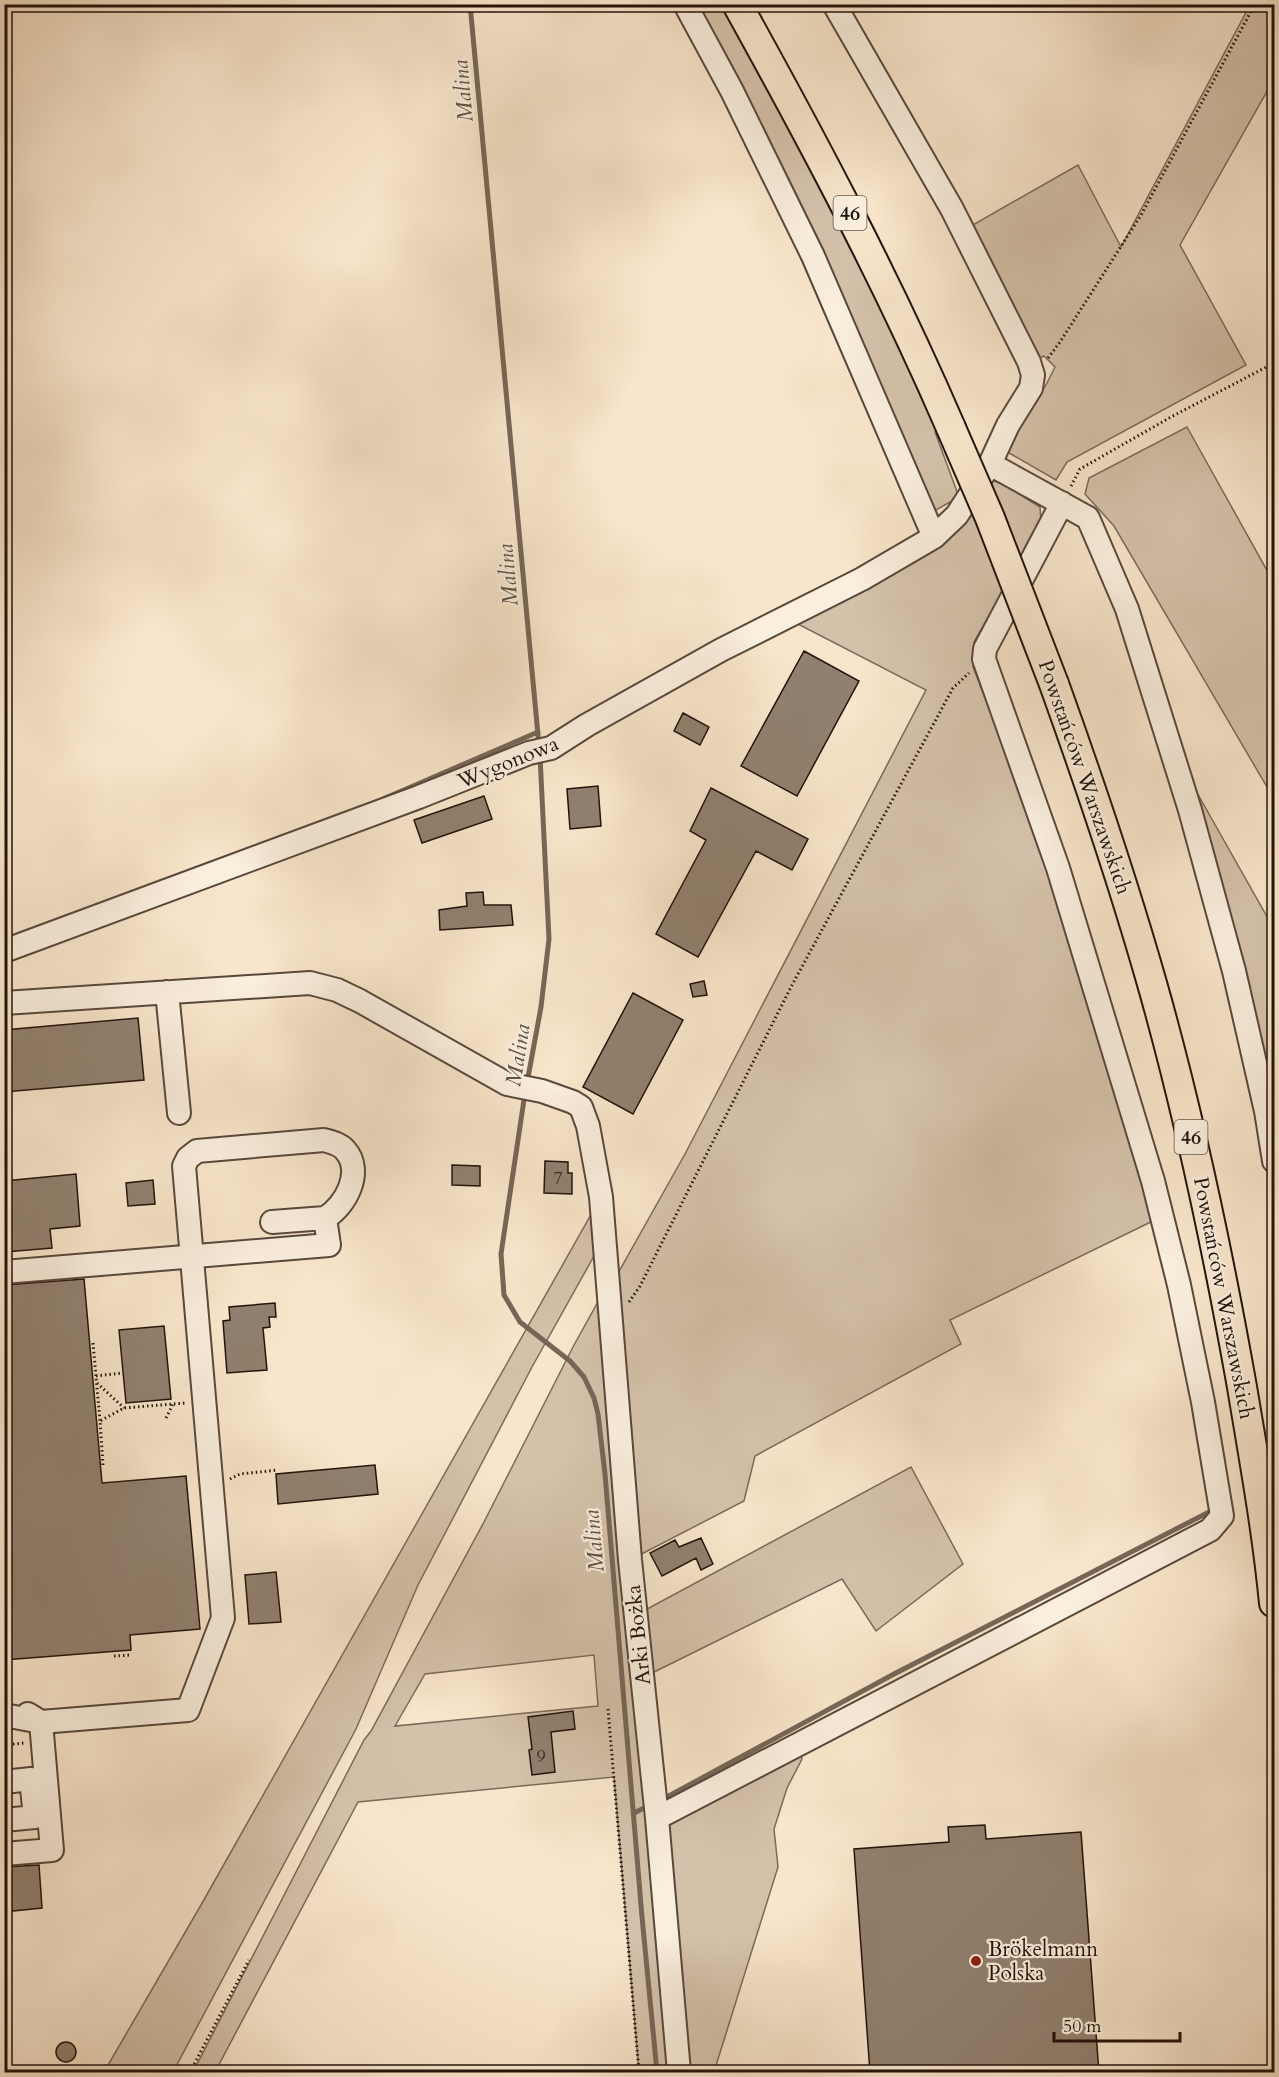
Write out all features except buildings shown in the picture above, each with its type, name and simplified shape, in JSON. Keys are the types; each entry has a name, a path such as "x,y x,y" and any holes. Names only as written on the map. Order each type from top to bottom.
{"main road":[{"name":"Powstańców Warszawskich","path":"737,4 843,198 925,368 994,529 1054,684 1118,872 1153,987 1208,1214 1253,1450 1275,1603"}],"street":[{"path":"685,4 732,91 773,179 813,256 934,537"},
{"path":"834,4 952,209 1029,362 1033,375"},
{"name":"Wygonowa","path":"4,951 419,798 540,750 721,650 862,579 934,537 957,515 990,464 1008,425 1031,388 1033,375"},
{"path":"990,464 1088,518 1127,609 1190,810 1234,971 1275,1161"},
{"path":"657,1818 1210,1530 1222,1516 1182,1296 1153,1181 1058,868 984,659 985,648 1062,503"},
{"name":"Arki Bożka","path":"167,992 291,983 321,985 360,1001 507,1084 542,1091 581,1107 588,1126 601,1197 630,1560 657,1818 679,2073"},
{"path":"4,1003 167,992 179,1113"},
{"path":"4,1715 37,1732 188,1710 223,1618 184,1166 188,1158 196,1151 324,1140 336,1143 345,1149 351,1161 353,1173 347,1195 331,1214 325,1218 272,1222"},
{"path":"4,1272 329,1245 325,1218"},
{"path":"4,1700 37,1732 52,1850 4,1854"},
{"path":"4,1782 32,1779 35,1817 4,1820"}],"path":[{"path":"1033,375 1060,342 1141,215 1255,4"},
{"path":"1062,503 1080,469 1171,417 1275,363"},
{"path":"611,1328 640,1286 791,987 942,707 953,688 984,659"},
{"path":"93,1342 103,1465"},
{"path":"96,1376 123,1373"},
{"path":"96,1382 124,1408"},
{"path":"100,1421 124,1408 194,1402"},
{"path":"166,1418 173,1404"},
{"path":"225,1484 240,1474 278,1470"},
{"path":"114,1656 131,1655"},
{"path":"608,1709 639,2073"},
{"path":"4,1745 37,1732"},
{"path":"190,2073 249,1960"}],"shaded area":[{"path":"685,5 737,5 951,428 935,432 959,497 936,510 926,497"},
{"path":"1250,5 1274,5 1274,79 1180,245 1246,365 1067,462 1056,480 1004,450 1055,367 1044,356 1034,361 971,226 1078,165 1121,247"},
{"path":"1187,427 1274,583 1274,799 1114,526 1085,494 1089,478"},
{"path":"988,479 1003,484 1040,507 1041,524 974,642 973,667 1035,828 1161,1217 950,1320 961,1344 755,1456 744,1501 630,1560 636,1615 911,1467 963,1564 876,1631 842,1579 642,1678 657,1818 796,1745 802,1759 787,1788 774,1829 778,1867 714,2072 639,2072 614,1777 358,1802 215,2072 193,2072 364,1740 484,1522 574,1345 603,1293 617,1275 685,1154 926,690 794,622 939,545","holes":["594,1655 598,1706 395,1726 425,1674"]},
{"path":"1196,791 1274,929 1274,1099"},
{"path":"597,1204 599,1247 532,1367 418,1585 356,1729 173,2072 104,2072 201,1905"}],"waterway":[{"name":"Malina","path":"470,4 539,746"},
{"path":"383,799 538,732"},
{"name":"Malina","path":"527,1083 541,1007 549,939 540,756"},
{"name":"Malina","path":"525,1093 501,1254 504,1295 520,1322 570,1361 584,1377 594,1398 598,1414 657,2072"},
{"path":"665,1798 894,1674 1211,1511"},
{"path":"634,1813 650,1805"}],"place":[{"name":"Brökelmann Polska","path":"976,1961"}]}
